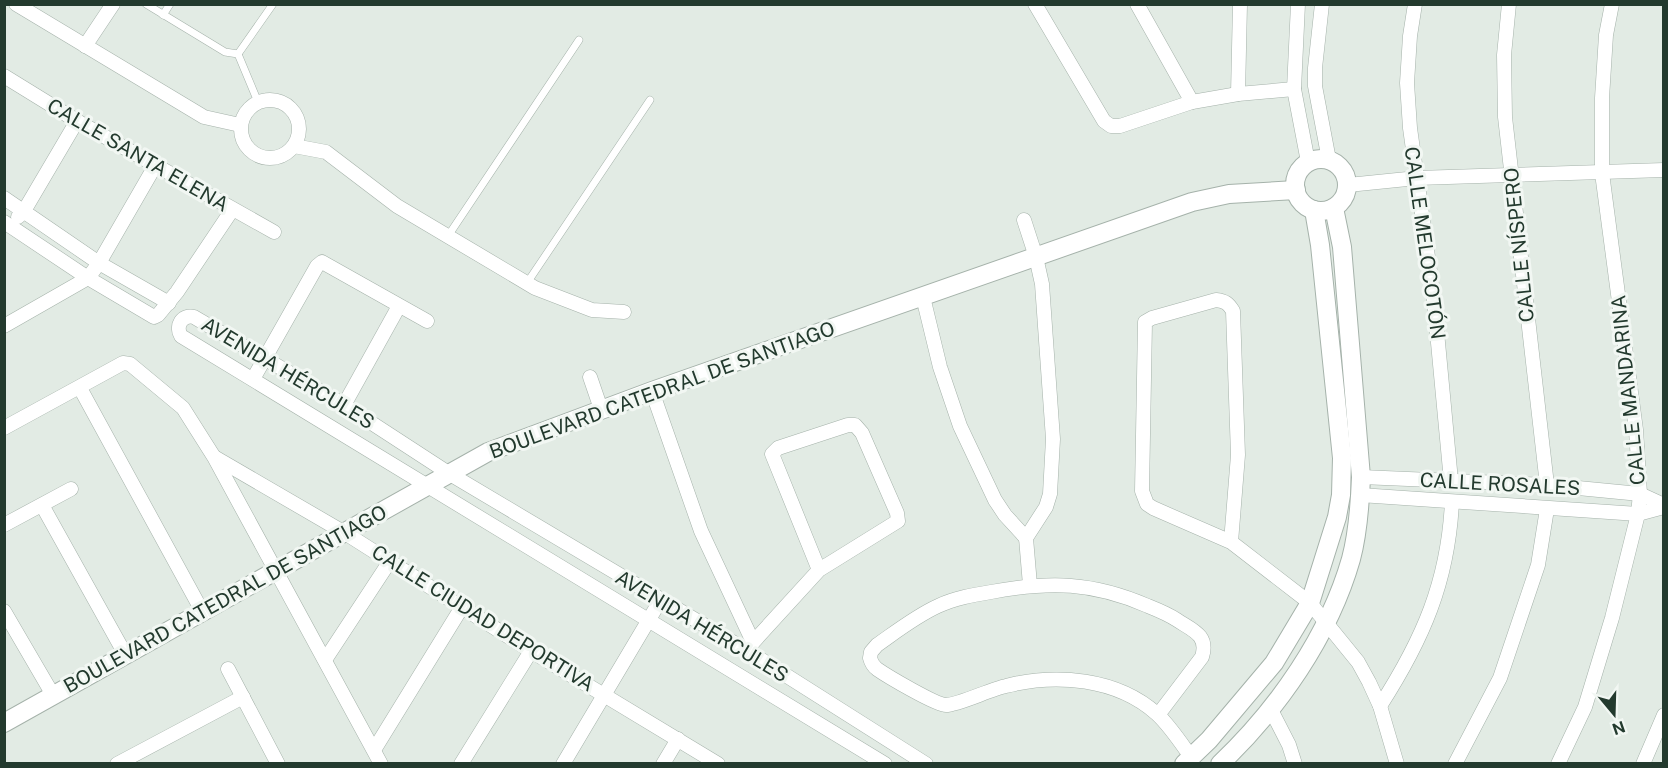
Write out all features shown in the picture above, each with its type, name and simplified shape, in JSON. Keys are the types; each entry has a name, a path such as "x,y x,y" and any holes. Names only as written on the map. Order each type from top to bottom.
{"street":[{"path":"16,4 204,117 240,125"},
{"path":"85,46 112,4"},
{"path":"1035,4 1104,121 1111,126 1120,126 1192,102 1238,94 1294,89"},
{"path":"1137,4 1192,102"},
{"path":"1238,94 1239,4"},
{"path":"1298,4 1294,89 1308,162"},
{"path":"1322,4 1315,86 1329,160"},
{"name":"CALLE MELOCOTÓN","path":"1414,4 1407,82 1410,128 1434,300 1451,481"},
{"name":"CALLE NÍSPERO","path":"1509,4 1504,55 1505,117 1547,485"},
{"name":"CALLE MANDARINA","path":"1558,764 1584,707 1612,618 1638,514 1640,494 1636,430 1602,174 1602,98 1606,35 1612,4"},
{"name":"CALLE SANTA ELENA","path":"4,76 77,122 274,232"},
{"path":"268,99 278,101 287,105 294,112 299,129 294,146 280,157 271,159 260,157 244,145 240,125 249,108 258,102 268,99"},
{"path":"77,122 24,211 6,225 152,316 156,316 169,303 232,210"},
{"path":"294,146 326,152 397,206 536,288 592,310 624,312"},
{"path":"1329,160 1342,168 1346,176 1348,185 1346,195 1334,208 1323,211 1314,210 1299,199 1296,190 1298,174 1308,162 1329,160"},
{"path":"4,326 88,278 99,263 154,166"},
{"path":"1348,185 1417,178 1602,174 1664,170"},
{"name":"BOULEVARD CATEDRAL DE SANTIAGO","path":"4,723 488,452 652,390 1211,197 1296,190"},
{"path":"4,198 99,263 169,303"},
{"path":"1220,764 1270,708 1295,675 1326,622 1351,559 1361,477 1342,247 1334,208"},
{"path":"1158,715 1202,657 1205,648 1199,634 1172,617 1128,597 1080,585 1029,585 965,597 940,605 920,615 877,645 871,652 870,658 876,668 940,704 953,703 988,690 1026,680 1060,678 1103,685 1137,699 1158,715 1187,760 1209,740 1274,663 1310,603 1337,517 1343,476 1321,257 1314,210"},
{"path":"1024,220 1042,284 1052,417 1053,480 1046,507 1026,538"},
{"path":"253,379 317,266 322,262 428,321"},
{"path":"923,297 940,367 960,426 995,500 1026,538 1029,585"},
{"path":"1231,542 1238,455 1233,311 1229,304 1216,300 1145,322 1142,490 1147,504 1231,542 1310,603 1358,662 1380,706 1397,764"},
{"path":"344,405 399,306"},
{"name":"AVENIDA HÉRCULES","path":"885,764 181,336 178,328 180,323 184,318 194,316 344,405 450,474 660,601 749,646 926,764"},
{"path":"4,428 119,365 127,363 183,408 214,457 381,764"},
{"path":"590,377 602,409"},
{"path":"80,388 202,611"},
{"path":"652,390 700,531 749,646 819,570 895,525 898,521 897,513 862,433 855,425 848,425 778,448 772,454 819,570"},
{"name":"CALLE CIUDAD DEPORTIVA","path":"214,457 345,532 531,651 605,693 718,764"},
{"name":"CALLE ROSALES","path":"1361,477 1547,485 1640,494"},
{"path":"4,525 71,489"},
{"path":"1640,494 1664,506"},
{"name":"CALLE ROSALES","path":"1360,495 1638,514 1664,506"},
{"path":"1380,706 1410,658 1434,601 1448,551 1452,502"},
{"path":"42,505 125,654"},
{"path":"1455,764 1500,678 1535,574 1547,509"},
{"path":"325,660 390,561"},
{"path":"563,764 660,601"},
{"path":"374,750 462,607"},
{"path":"4,611 53,695"},
{"path":"461,764 531,651"},
{"path":"228,669 278,764"},
{"path":"117,764 243,697"},
{"path":"1270,708 1289,745 1295,764"},
{"path":"1643,764 1664,715"},
{"path":"663,764 678,739"}],"lane":[{"path":"146,4 225,52 238,54"},
{"path":"163,15 170,4"},
{"path":"238,54 273,4"},
{"path":"448,236 579,40"},
{"path":"238,54 258,102"},
{"path":"527,283 650,100"}]}
